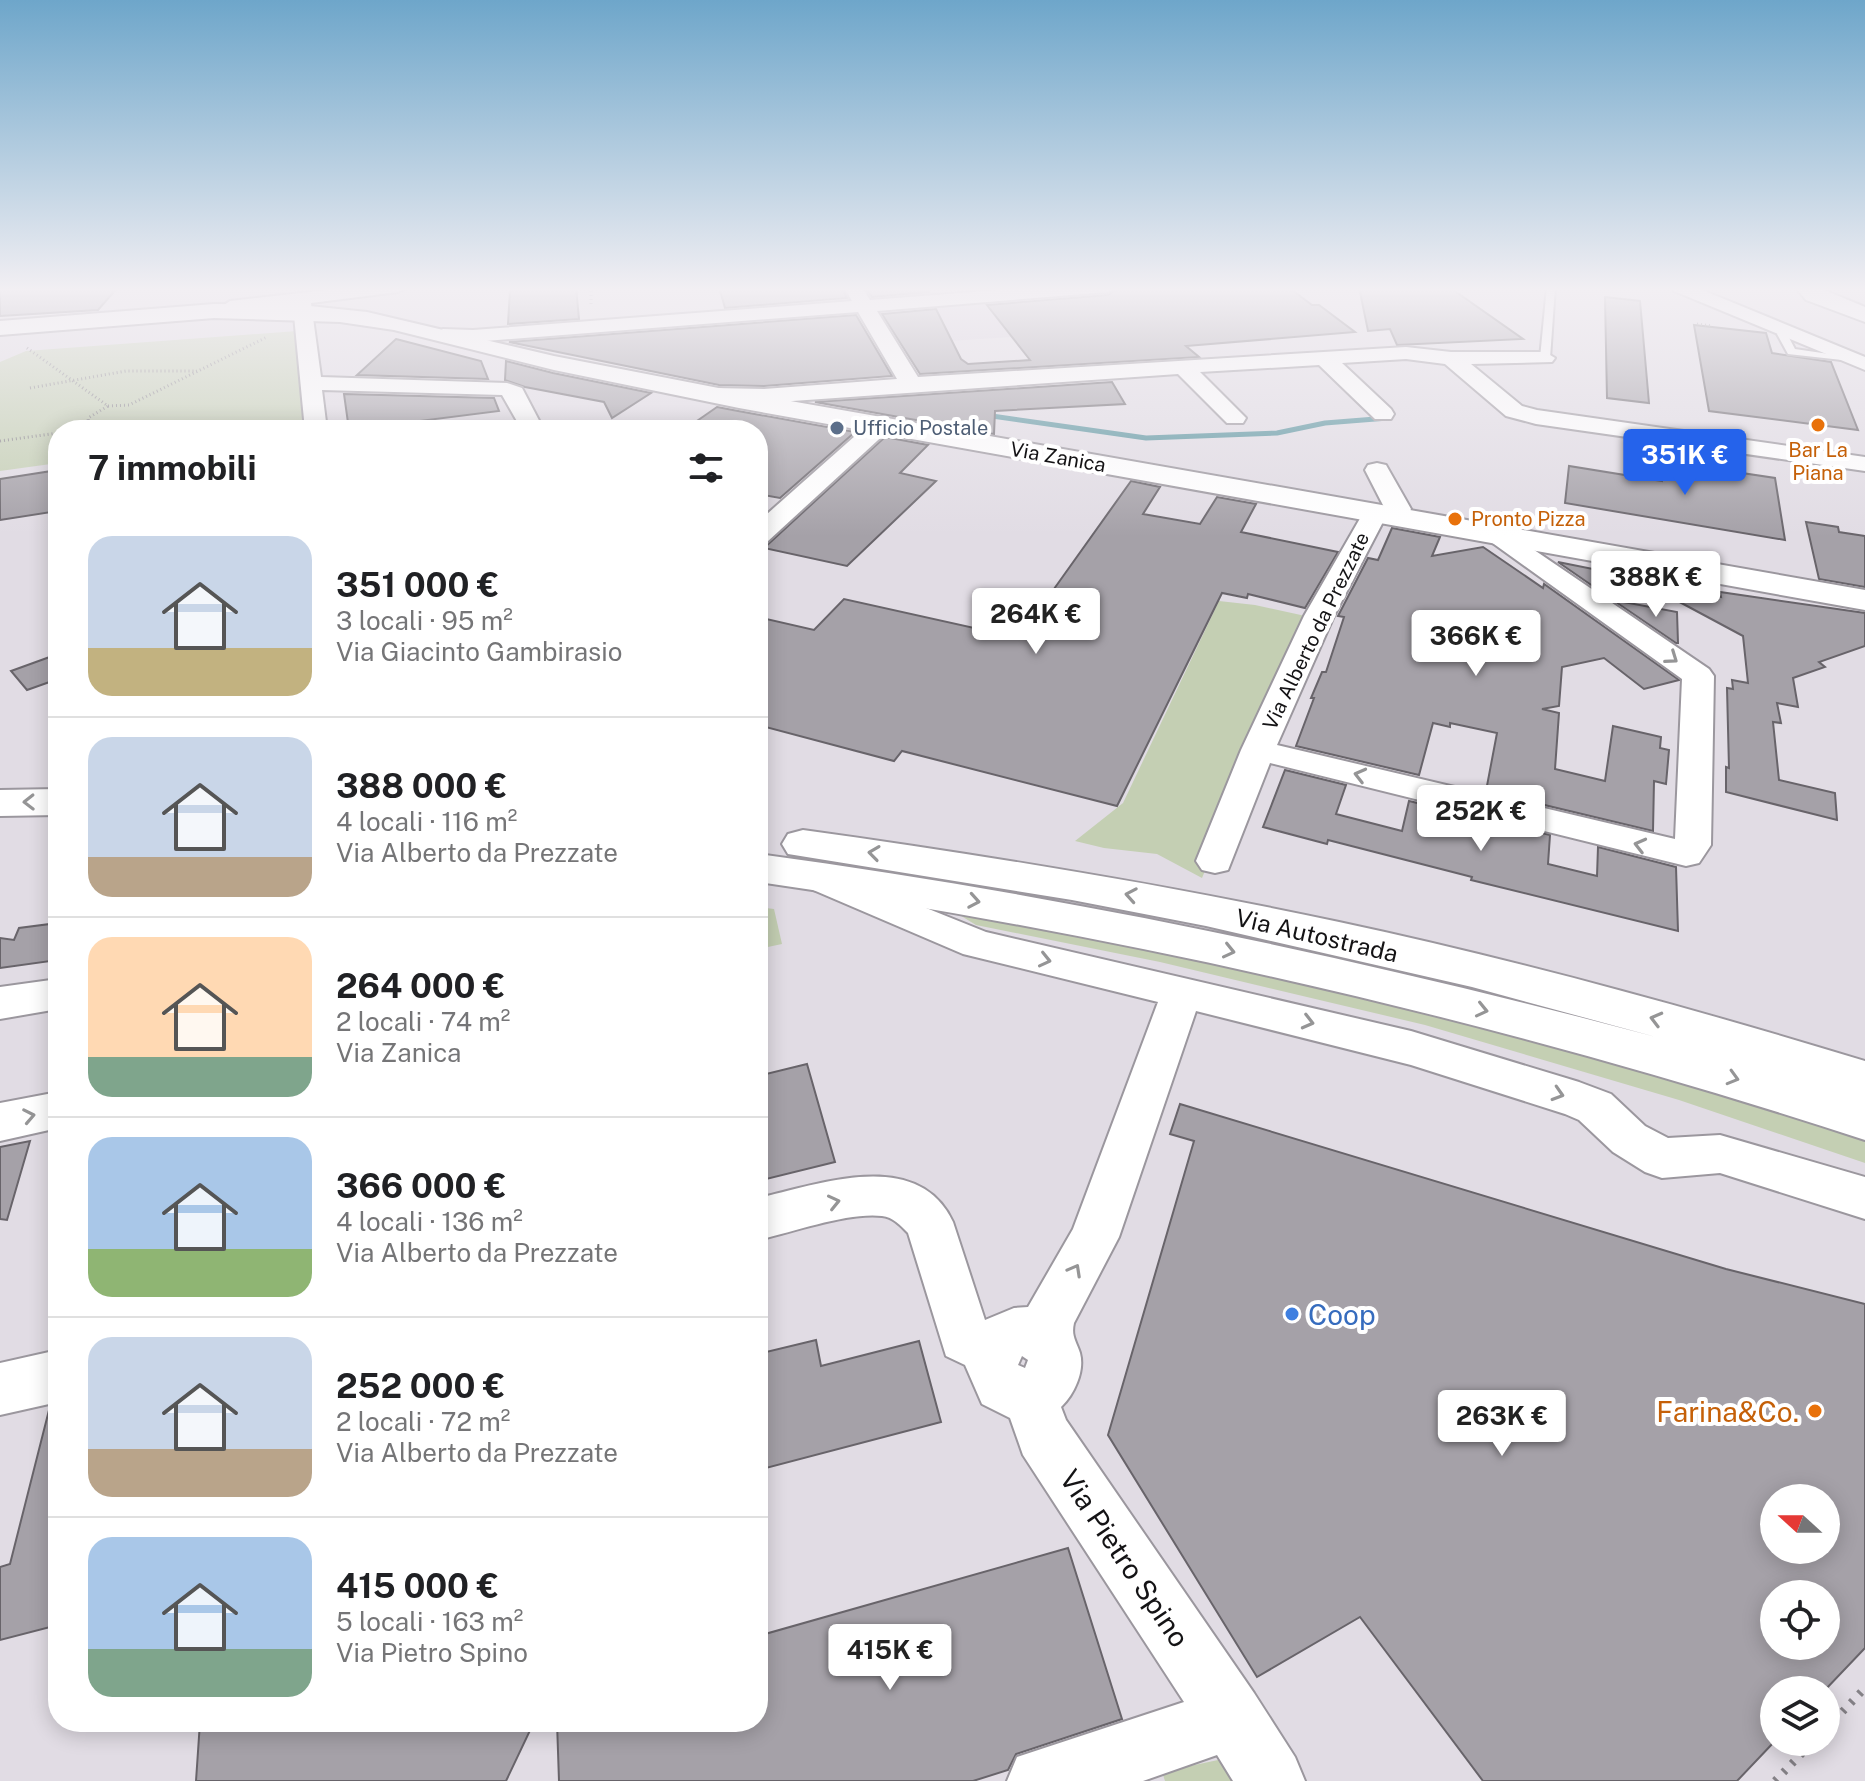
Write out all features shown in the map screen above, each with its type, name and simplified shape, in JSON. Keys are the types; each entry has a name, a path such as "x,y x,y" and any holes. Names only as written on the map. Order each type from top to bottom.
{"main road":[{"name":"Via Zanica","path":"600,370 713,395 797,401 881,425 1865,600"},
{"path":"0,803 48,802"},
{"path":"0,831 48,830"},
{"name":"Via Autostrada","path":"768,839 974,867 1191,906 1532,985 1781,1053 1865,1081"},
{"name":"Via Autostrada","path":"768,869 971,900 1184,940 1533,1022 1785,1093 1865,1119"}],"street":[{"path":"308,370 315,420"},
{"path":"903,370 911,384"},
{"path":"797,401 911,384 1133,370"},
{"path":"1186,370 1235,418"},
{"path":"1337,370 1383,414"},
{"path":"1465,370 1514,411 1536,417 1865,464"},
{"path":"312,383 361,382 507,389 514,393 528,420"},
{"path":"768,527 881,425"},
{"path":"1377,470 1398,509 1385,515"},
{"path":"768,503 790,508"},
{"name":"Via Alberto da Prezzate","path":"1215,861 1258,750 1319,616 1385,515"},
{"name":"Via Alberto da Prezzate","path":"1258,750 1686,854 1693,845 1698,676 1493,534"},
{"name":"Via Autostrada","path":"814,876 977,944 1411,1048 1579,1100 1595,1107 1629,1139 1662,1158 1720,1154 1865,1198"},
{"path":"768,1217 850,1198 884,1195 913,1206 929,1222 965,1338 1022,1362 1094,1237 1182,992"},
{"path":"0,1003 48,996"},
{"path":"0,1122 48,1112"},
{"name":"Via Pietro Spino","path":"1022,1362 1043,1435 1271,1781"},
{"path":"0,1389 48,1378"},
{"path":"1041,1781 1193,1732 1231,1716"}],"path":[{"path":"57,370 108,406"},
{"path":"30,388 103,374 146,370"},
{"path":"180,370 198,371"},
{"path":"88,420 108,406 129,405 198,371"},
{"path":"0,441 48,434"},
{"path":"1840,1714 1865,1688"},
{"path":"1775,1781 1799,1756"}],"green space":[{"path":"0,370 301,370 305,420 48,420 48,464 0,471"},
{"path":"1219,601 1310,617 1202,878 1157,854 1075,841 1123,803"},
{"path":"940,903 1322,981 1865,1130 1865,1163 1679,1100 1425,1025 1160,962 976,925"},
{"path":"768,908 774,909 782,944 768,947"},
{"path":"1232,1757 1245,1781 1165,1781 1162,1772"}],"building":[{"path":"362,370 485,370 488,379 357,375"},
{"path":"506,370 542,370 651,393 612,418 604,402 525,387 505,380"},
{"path":"646,370 889,370 892,376 764,386 719,385"},
{"path":"918,370 984,370 920,374"},
{"path":"1606,370 1646,370 1649,403 1607,398"},
{"path":"1702,370 1834,370 1858,430 1709,411"},
{"path":"1112,382 1125,404 995,411 994,434 815,402"},
{"path":"344,394 494,398 499,411 428,420 348,420"},
{"path":"717,407 855,432 780,498 768,496 768,420 698,420"},
{"path":"885,437 928,445 900,473 936,481 847,566 768,549 768,544"},
{"path":"1662,461 1775,478 1785,540 1565,503 1569,466 1662,481"},
{"path":"48,472 48,513 0,520 0,479"},
{"path":"1131,481 1160,487 1143,514 1200,524 1217,497 1256,504 1241,532 1338,552 1305,608 1248,594 1247,598 1222,593 1117,806 902,751 894,761 768,728 768,619 814,630 844,599 1019,638"},
{"path":"1806,522 1838,527 1839,532 1865,536 1865,587 1819,579"},
{"path":"1392,528 1440,537 1432,556 1483,547 1543,588 1544,584 1679,680 1644,689 1604,658 1562,667 1559,706 1542,709 1559,713 1555,769 1605,781 1613,726 1661,737 1660,748 1669,750 1666,784 1654,781 1653,831 1486,791 1497,733 1450,723 1450,727 1433,723 1419,775 1296,746 1314,698 1311,698 1322,672 1326,672 1344,617 1338,616 1368,558 1378,560"},
{"path":"1558,562 1603,571 1600,591"},
{"path":"1661,587 1721,597 1720,592 1865,613 1865,646 1819,662 1825,667 1793,678 1798,707 1777,703 1781,723 1773,722 1779,780 1835,793 1837,820 1726,792 1726,767 1729,768 1727,688 1733,689 1732,680 1748,683 1743,636 1659,591"},
{"path":"1613,600 1677,612 1678,643 1676,643"},
{"path":"48,658 48,683 27,690 11,671"},
{"path":"1285,770 1346,785 1336,814 1402,831 1409,801 1550,835 1548,864 1597,876 1598,847 1676,867 1678,931 1471,880 1472,877 1328,840 1327,844 1263,827"},
{"path":"48,924 48,961 0,968 0,938 14,940 19,928"},
{"path":"807,1064 835,1162 768,1179 768,1074"},
{"path":"1180,1104 1726,1269 1865,1304 1865,1648 1838,1676 1760,1676 1761,1756 1737,1781 1483,1781 1360,1617 1257,1677 1108,1435 1194,1141 1170,1134"},
{"path":"30,1141 7,1220 0,1219 0,1147"},
{"path":"816,1340 821,1366 919,1341 941,1422 768,1467 768,1352"},
{"path":"48,1414 48,1628 0,1640 0,1567 10,1564"},
{"path":"1068,1548 1122,1719 1016,1754 1008,1770 973,1781 559,1781 557,1732 768,1732 768,1633"},
{"path":"199,1732 529,1732 506,1781 196,1781"}],"waterway":[{"path":"985,415 1146,438 1277,433 1325,423 1388,418"}],"place":[{"name":"Bar La Piana","path":"1818,425"},
{"name":"Ufficio Postale","path":"837,428"},
{"name":"Pronto Pizza","path":"1455,519"},
{"name":"Coop","path":"1292,1314"},
{"name":"Farina&Co.","path":"1815,1411"}]}
